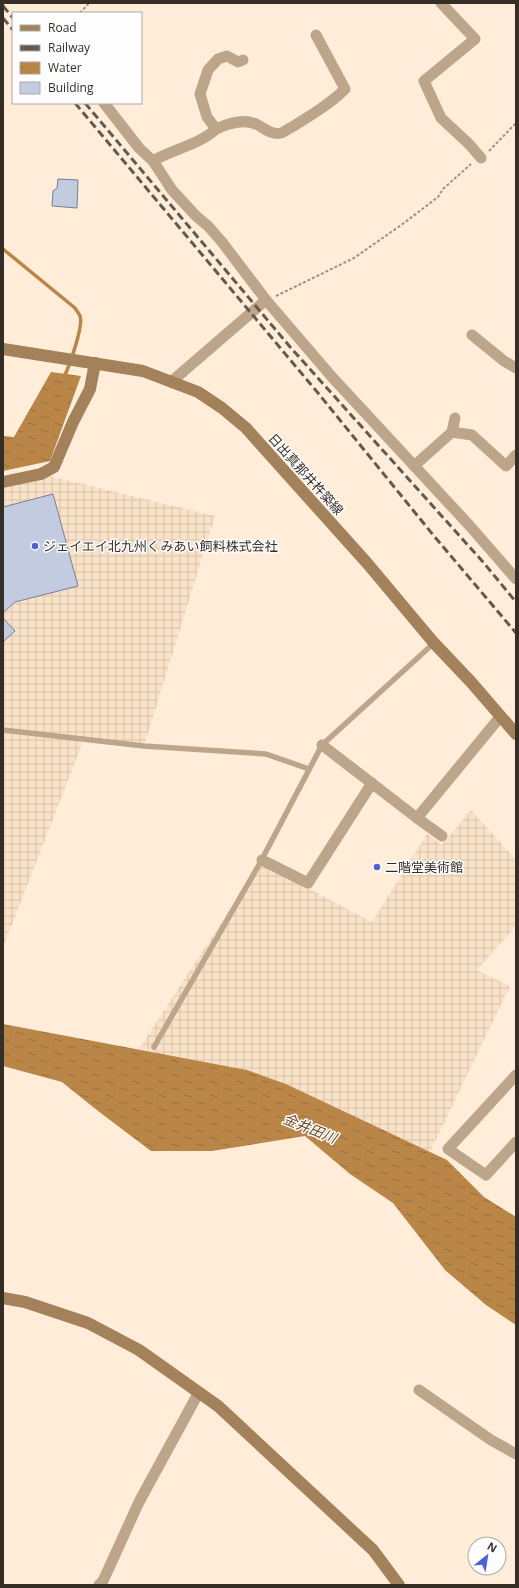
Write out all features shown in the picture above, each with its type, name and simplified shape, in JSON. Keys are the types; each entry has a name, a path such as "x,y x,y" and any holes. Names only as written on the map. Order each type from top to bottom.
{"main road":[{"name":"日出真那井杵築線","path":"3,349 96,362 143,371 198,392 222,408 246,428 367,563 434,643 471,682 516,734"},
{"path":"3,482 41,474 54,467 73,422 90,389 96,362"},
{"path":"3,1298 25,1302 88,1323 139,1350 218,1406 374,1550 393,1583"}],"street":[{"path":"441,3 475,39 424,81 441,118 469,144 481,158"},
{"path":"153,161 209,136 216,129 229,123 241,122 256,124 268,132 281,133 320,108 345,89 316,35"},
{"path":"216,129 207,117 200,94 208,70 218,59 227,56 238,62 243,60"},
{"path":"105,104 139,148 153,161 172,190 222,242 266,300 332,377 469,525 516,579"},
{"path":"172,382 266,300"},
{"path":"472,335 504,361 516,368"},
{"path":"414,466 452,432 455,418"},
{"path":"452,432 472,435 477,438 506,466 516,455"},
{"path":"417,818 500,717"},
{"path":"322,745 442,836"},
{"path":"262,860 308,883 372,783"},
{"path":"516,1075 448,1148 486,1175 516,1142"},
{"path":"419,1390 491,1440 516,1454"},
{"path":"99,1585 139,1502 198,1392"}],"lane":[{"path":"154,1047 262,860 322,745 434,643"},
{"path":"3,730 144,746 266,754 309,769"}],"path":[{"path":"81,12 89,3"},
{"path":"266,300 354,258 438,196 443,189 469,166 481,158 516,123"}],"shaded area":[{"path":"41,474 215,516 144,746 84,739 3,948 3,482"},
{"path":"471,810 516,860 516,926 477,970 510,986 430,1152 286,1084 247,1070 139,1049 260,863 372,922 427,834 442,845"}],"water":[{"path":"51,372 81,376 50,461 3,471 3,436 14,437"},
{"name":"金井田川","path":"3,1024 247,1070 286,1084 447,1160 484,1197 516,1217 516,1325 486,1305 445,1270 393,1203 350,1174 305,1136 212,1151 151,1151 62,1082 3,1066"}],"building":[{"path":"58,179 78,180 77,208 52,206 53,191 57,188"},
{"name":"ジェイエイ北九州くみあい飼料株式会社","path":"53,494 78,586 15,602 3,613 3,507"},
{"path":"3,618 15,631 3,642"}],"waterway":[{"path":"3,249 75,308 80,315 81,321 78,337 64,377"}],"railway":[{"path":"3,6 12,17"},
{"path":"3,18 12,29"},
{"path":"76,104 318,393 434,536 516,633"},
{"path":"86,104 291,348 483,562 516,602"}],"place":[{"name":"ジェイエイ北九州くみあい飼料株式会社","path":"35,546"},
{"name":"二階堂美術館","path":"377,867"}]}
